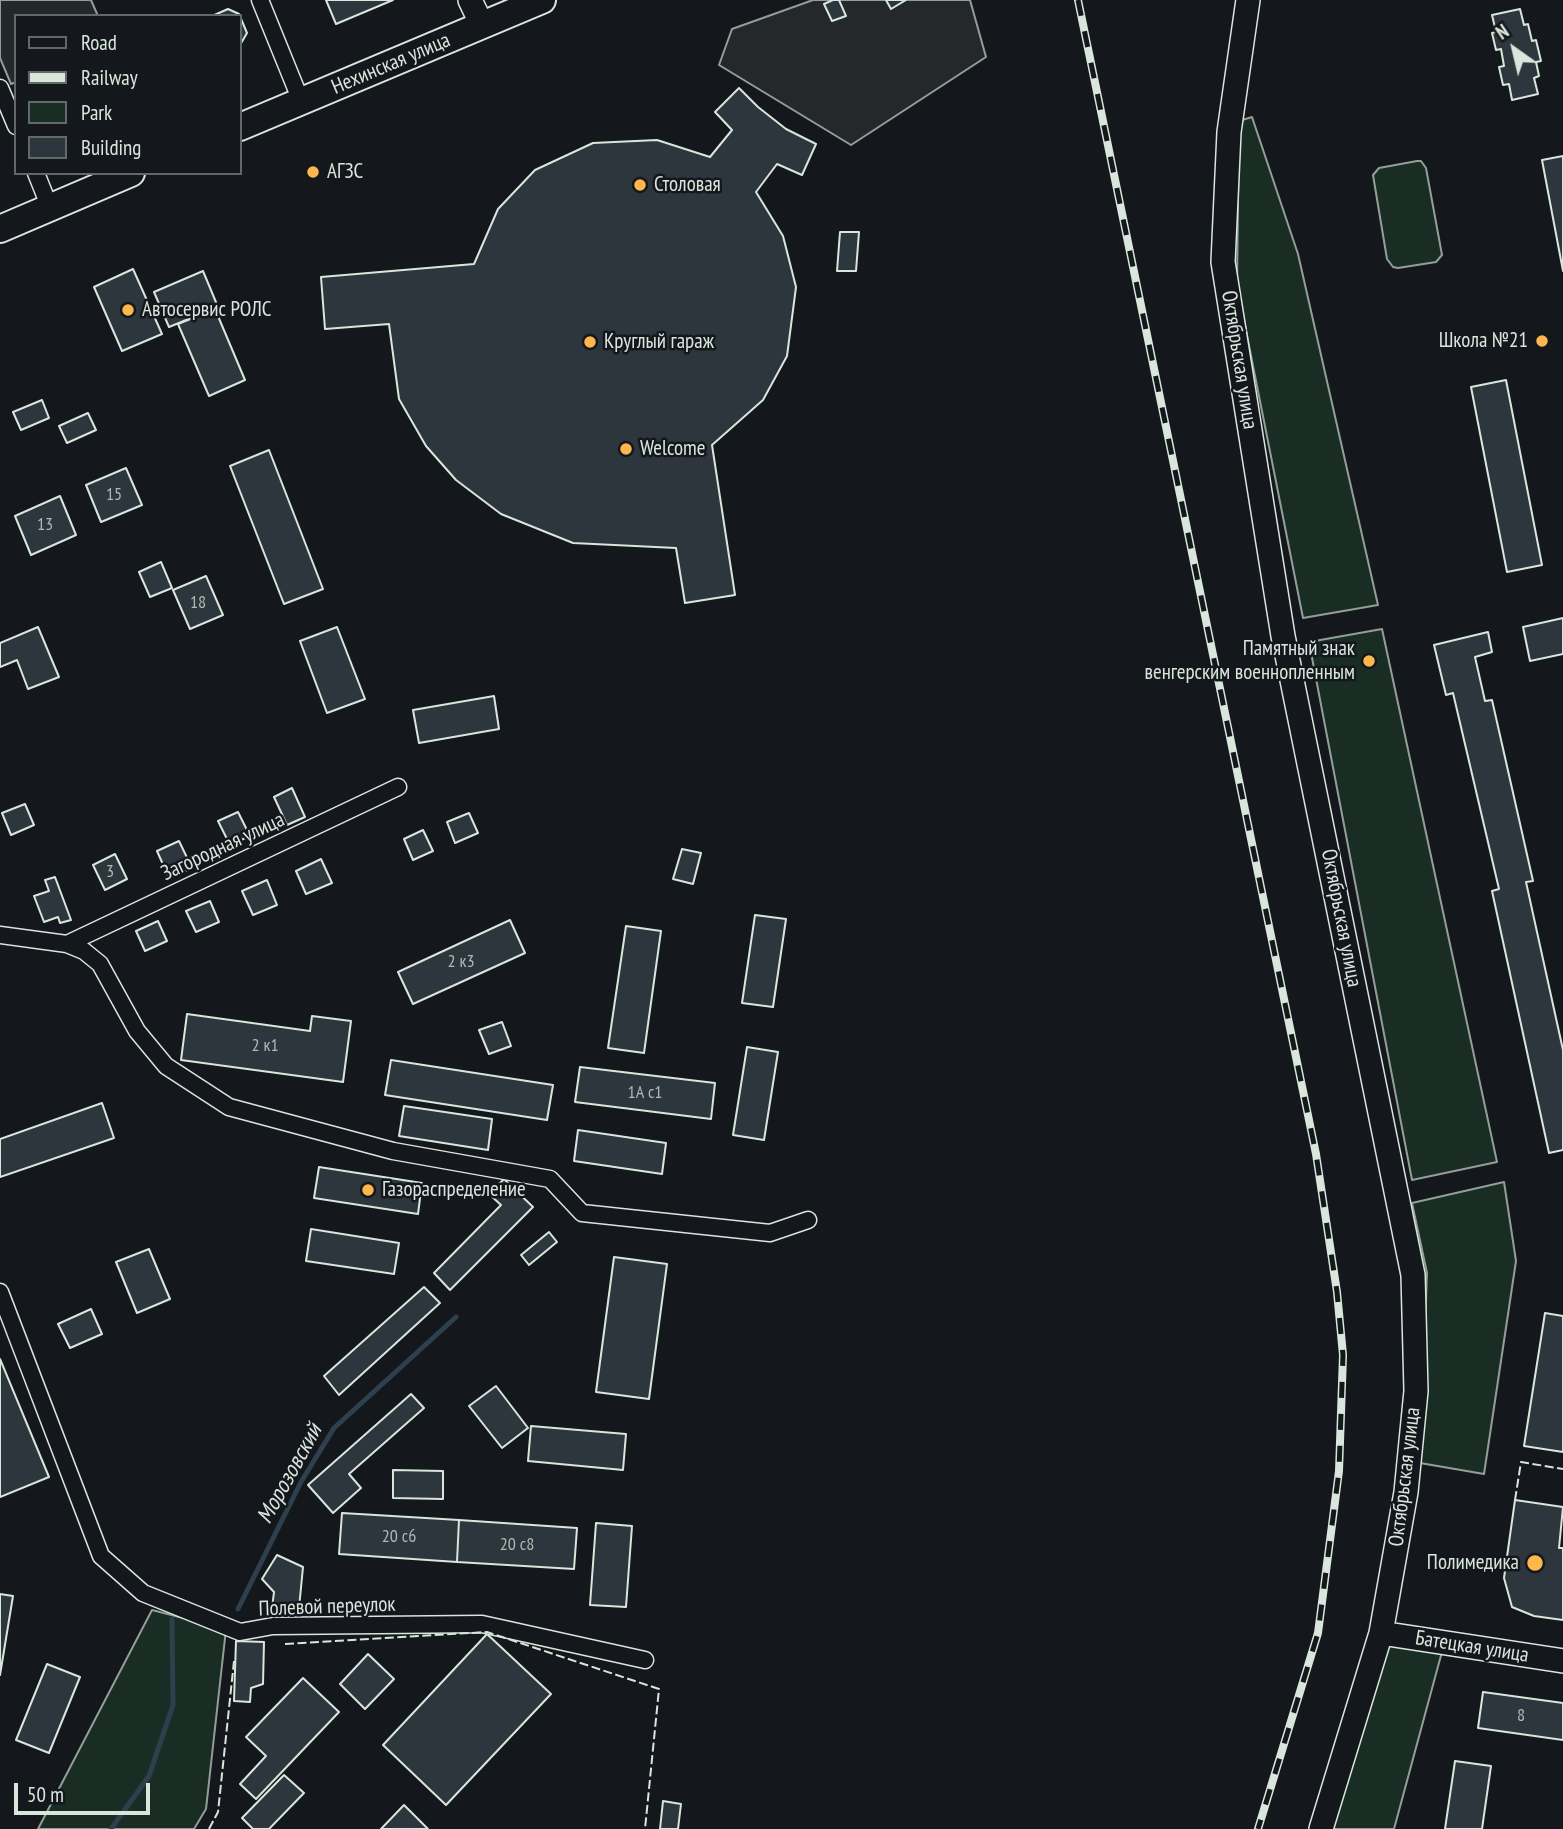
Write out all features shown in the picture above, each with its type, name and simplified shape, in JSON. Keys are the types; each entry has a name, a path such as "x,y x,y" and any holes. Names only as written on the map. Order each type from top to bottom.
{"main road":[{"path":"470,0 482,25"},
{"name":"Нехинская улица","path":"242,126 542,0"},
{"name":"Октябрьская улица","path":"1248,0 1229,132 1223,262 1283,636 1413,1276 1416,1391 1406,1492 1381,1633 1321,1829"},
{"path":"0,229 126,175"},
{"name":"Батецкая улица","path":"1381,1633 1563,1661"}],"street":[{"path":"260,0 301,101"},
{"path":"0,88 14,121"},
{"path":"37,175 50,208"},
{"name":"Загородная улица","path":"67,944 398,787"},
{"path":"0,935 67,944 84,951 100,964 137,1031 166,1066 229,1107 393,1151 550,1179 582,1213 770,1233 807,1220"},
{"name":"Полевой переулок","path":"0,1292 101,1556 143,1593 240,1632 273,1626 482,1624 645,1660"}],"green space":[{"path":"1252,117 1298,254 1378,605 1303,618 1237,285 1239,121"},
{"path":"1421,161 1426,168 1442,255 1436,262 1393,267 1387,259 1373,175 1379,168"},
{"path":"1382,629 1497,1162 1412,1180 1309,642"},
{"path":"1504,1182 1516,1261 1484,1474 1420,1463 1427,1273 1412,1203"},
{"path":"152,1610 226,1629 206,1809 194,1829 38,1829"},
{"path":"1385,1640 1443,1648 1394,1829 1331,1829"}],"shaded area":[{"path":"0,0 91,0 97,14 14,14 14,83 11,84 0,58"},
{"path":"813,0 970,0 986,57 851,145 719,65 732,29"}],"building":[{"path":"326,0 393,0 336,24"},
{"path":"839,0 846,16 832,21 824,4"},
{"path":"886,0 906,0 891,9"},
{"path":"228,9 239,14 217,14"},
{"path":"1520,9 1524,25 1528,24 1532,41 1536,40 1541,61 1536,62 1539,76 1534,78 1538,94 1512,100 1509,84 1503,85 1499,67 1504,66 1501,49 1496,50 1492,33 1496,32 1492,15"},
{"path":"242,21 247,33 242,42"},
{"name":"Круглый гараж","path":"739,88 786,129 816,144 802,175 777,164 756,192 783,236 796,287 787,356 763,400 712,445 735,595 685,603 676,548 573,543 501,514 456,480 426,446 399,399 389,324 325,329 321,277 474,264 498,209 535,170 593,143 657,140 710,157 732,130 715,112"},
{"path":"1563,156 1563,271 1542,160"},
{"path":"840,232 859,232 856,271 837,271"},
{"name":"Автосервис РОЛС","path":"133,269 162,334 122,351 94,287"},
{"path":"203,271 218,307 169,327 154,292"},
{"path":"215,309 245,380 209,396 178,324"},
{"path":"1506,380 1542,565 1507,572 1471,387"},
{"path":"42,400 49,418 21,430 13,412"},
{"path":"88,413 96,430 67,443 59,426"},
{"path":"269,450 323,589 284,604 230,466"},
{"path":"126,468 142,505 101,522 86,485"},
{"path":"60,496 76,535 31,555 15,516"},
{"path":"161,562 172,588 150,597 139,572"},
{"path":"206,576 223,615 190,629 173,590"},
{"path":"1563,618 1563,654 1530,661 1523,627"},
{"path":"38,627 59,677 28,689 17,660 0,667 0,643"},
{"path":"337,627 365,699 327,713 300,641"},
{"path":"1488,632 1492,652 1475,657 1485,701 1492,700 1533,881 1526,882 1563,1050 1563,1150 1549,1153 1492,891 1499,889 1453,693 1446,695 1434,645"},
{"path":"494,696 499,729 419,743 413,710"},
{"path":"292,788 305,817 287,825 274,797"},
{"path":"25,804 34,825 11,835 2,813"},
{"path":"238,812 250,836 230,845 218,821"},
{"path":"469,813 478,833 455,843 447,822"},
{"path":"423,830 433,851 413,860 404,839"},
{"path":"179,841 192,868 169,878 157,851"},
{"path":"682,849 701,853 693,884 673,879"},
{"path":"115,854 127,879 105,890 93,865"},
{"path":"321,859 332,883 306,894 296,871"},
{"path":"55,877 71,920 60,923 58,917 44,922 34,896 49,891 45,880"},
{"path":"267,880 277,905 253,915 242,891"},
{"path":"210,901 219,922 196,932 186,911"},
{"path":"755,915 786,919 773,1007 742,1003"},
{"path":"510,920 525,953 413,1004 398,972"},
{"path":"158,921 167,941 145,951 136,931"},
{"path":"626,926 661,931 644,1053 608,1048"},
{"path":"187,1014 310,1031 312,1016 351,1021 343,1082 181,1060"},
{"path":"502,1022 511,1046 489,1054 479,1030"},
{"path":"747,1047 778,1052 764,1140 733,1135"},
{"path":"391,1060 553,1085 547,1120 385,1095"},
{"path":"580,1067 715,1083 711,1119 575,1102"},
{"path":"102,1103 114,1138 0,1177 0,1139"},
{"path":"404,1106 492,1119 488,1150 399,1136"},
{"path":"578,1130 666,1143 662,1174 574,1161"},
{"name":"Газораспределение","path":"319,1167 422,1183 418,1214 314,1198"},
{"path":"504,1179 533,1207 450,1290 434,1273 501,1205 489,1194"},
{"path":"311,1229 399,1243 394,1274 306,1261"},
{"path":"549,1232 557,1242 529,1265 521,1255"},
{"path":"149,1249 170,1299 137,1313 116,1262"},
{"path":"614,1257 667,1264 649,1399 596,1392"},
{"path":"424,1287 440,1303 339,1395 324,1376"},
{"path":"91,1309 102,1334 70,1348 58,1324"},
{"path":"1545,1313 1563,1316 1563,1452 1524,1446"},
{"path":"0,1359 49,1477 0,1497"},
{"path":"496,1386 528,1428 502,1448 469,1406"},
{"path":"411,1394 424,1408 349,1474 361,1488 333,1513 308,1485"},
{"path":"531,1426 626,1434 623,1470 528,1461"},
{"path":"393,1470 443,1471 443,1499 393,1498"},
{"name":"Полимедика","path":"1515,1500 1563,1507 1559,1548 1563,1548 1563,1620 1534,1616 1512,1607 1504,1578"},
{"path":"342,1513 459,1520 457,1562 339,1554"},
{"path":"459,1520 577,1528 574,1569 457,1562"},
{"path":"596,1523 632,1526 626,1607 590,1605"},
{"path":"277,1555 303,1567 299,1608 272,1608 274,1592 262,1579"},
{"path":"0,1594 13,1596 0,1675"},
{"path":"487,1634 551,1694 446,1805 383,1745"},
{"path":"236,1641 264,1642 263,1684 251,1688 250,1702 234,1701"},
{"path":"368,1654 394,1679 365,1709 340,1684"},
{"path":"47,1664 80,1677 49,1753 16,1740"},
{"path":"303,1678 339,1712 256,1799 240,1784 266,1756 246,1737"},
{"path":"1483,1692 1563,1703 1563,1740 1478,1728"},
{"path":"1455,1761 1491,1766 1482,1829 1445,1829"},
{"path":"284,1775 304,1793 269,1829 253,1829 242,1818"},
{"path":"663,1801 681,1804 678,1829 660,1829"},
{"path":"404,1805 428,1829 381,1829"}],"waterway":[{"name":"Морозовский","path":"238,1609 301,1482 334,1428 456,1317"},
{"name":"Морозовский","path":"111,1829 149,1776 173,1705 172,1619"}],"railway":[{"path":"1078,0 1316,1154 1337,1292 1343,1355 1339,1471 1318,1633 1258,1829"}],"fence":[{"path":"1515,1500 1521,1462 1563,1469"},
{"path":"285,1644 487,1632 659,1689 645,1829"},
{"path":"209,1829 218,1812 234,1661"}],"place":[{"name":"АГЗС","path":"313,172"},
{"name":"Столовая","path":"640,185"},
{"name":"Автосервис РОЛС","path":"128,310"},
{"name":"Школа №21","path":"1542,341"},
{"name":"Круглый гараж","path":"590,342"},
{"name":"Welcome","path":"626,449"},
{"name":"Памятный знак венгерским военнопленным","path":"1369,661"},
{"name":"Газораспределение","path":"368,1190"},
{"name":"Полимедика","path":"1535,1563"}]}
